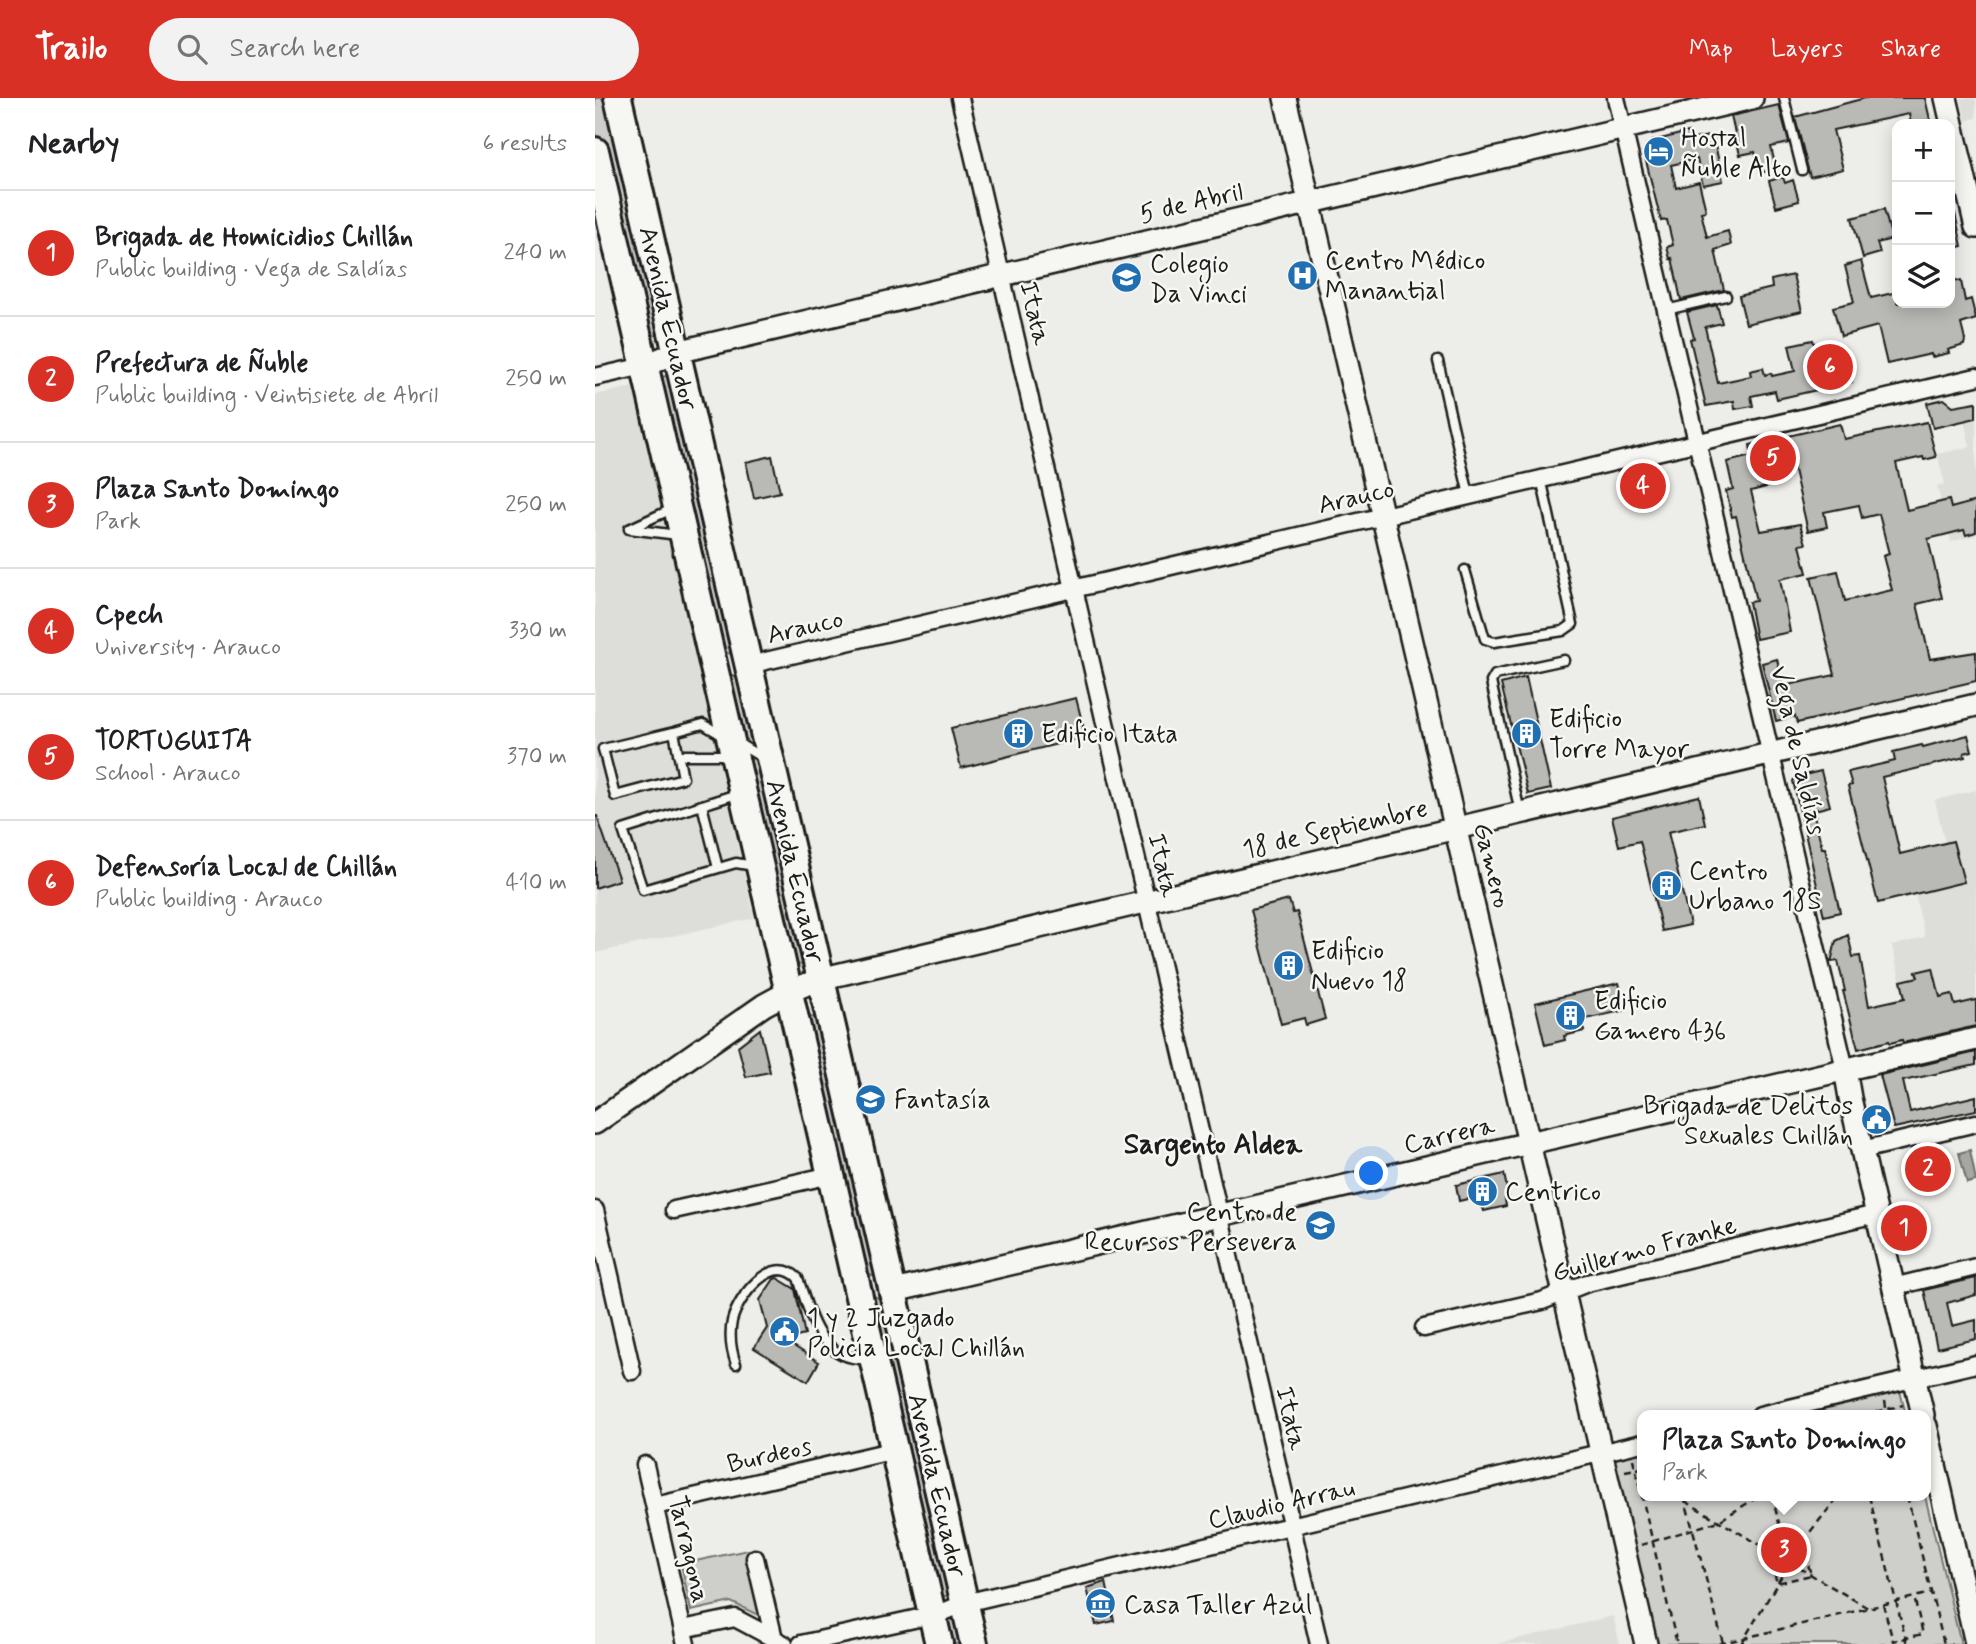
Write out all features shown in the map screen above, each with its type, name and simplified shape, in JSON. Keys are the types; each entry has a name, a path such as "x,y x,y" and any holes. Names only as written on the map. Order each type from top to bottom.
{"main road":[{"name":"Avenida Ecuador","path":"618,98 974,1644"},
{"name":"Avenida Ecuador","path":"595,151 939,1644"},
{"path":"707,639 716,651 730,662 749,665"},
{"path":"854,1272 873,1285 894,1292"}],"street":[{"name":"Itata","path":"960,98 1319,1644"},
{"name":"Gamero","path":"1285,98 1646,1644"},
{"name":"Vega de Saldías","path":"1616,98 1845,1069 1861,1150 1919,1398"},
{"name":"5 de Abril","path":"644,366 677,352 1752,98"},
{"path":"1945,98 1976,228"},
{"path":"595,377 644,366"},
{"name":"Arauco","path":"749,665 1976,377"},
{"name":"18 de Septiembre","path":"595,1124 764,1004 820,979 1976,705"},
{"name":"Carrera","path":"894,1292 1976,1039"},
{"path":"1861,1150 1976,1123"},
{"path":"674,1210 831,1174"},
{"path":"595,1210 632,1371"},
{"name":"Guillermo Franke","path":"1424,1328 1542,1301 1587,1283 1877,1214"},
{"path":"1893,1287 1976,1267"},
{"path":"1807,1410 1919,1398 1976,1364"},
{"name":"Claudio Arrau","path":"801,1644 932,1615 965,1603 1635,1445"},
{"path":"1931,1448 1976,1643"},
{"name":"Burdeos","path":"655,1506 895,1450"},
{"name":"Tarragona","path":"645,1465 685,1637"},
{"path":"755,1558 779,1641"},
{"path":"685,1637 735,1618 779,1641"}],"lane":[{"path":"1784,98 1802,170"},
{"path":"1666,310 1726,296"},
{"path":"1438,361 1469,495"},
{"path":"1465,570 1485,639 1494,642 1563,631 1573,624 1541,478"},
{"path":"677,507 629,529 684,536"},
{"path":"1521,812 1492,682 1495,675 1564,660"},
{"path":"674,732 683,778 615,796 603,749 703,724 733,747 758,754 774,773"},
{"path":"678,755 733,747"},
{"path":"743,792 623,830 643,890 736,863 761,867"},
{"path":"702,805 718,868"},
{"path":"736,1364 730,1333 740,1302 763,1277 773,1271 782,1270 791,1272 797,1278 817,1332 828,1346 852,1358 874,1358"}],"path":[{"path":"1881,1410 1919,1398"},
{"path":"1644,1501 1677,1644"},
{"path":"1685,1501 1868,1608"},
{"path":"1685,1501 1721,1643 1931,1593"},
{"path":"1625,1550 1719,1521 1751,1501"},
{"path":"1773,1501 1785,1546"},
{"path":"1741,1644 1803,1542 1835,1501"},
{"path":"1870,1501 1907,1644"},
{"path":"1908,1501 1944,1644"},
{"path":"1768,1550 1803,1542"},
{"path":"1803,1542 1811,1575"},
{"path":"1768,1550 1777,1583"},
{"path":"1777,1583 1811,1575"},
{"path":"1883,1604 1893,1641 1923,1634 1914,1597"}],"shaded area":[{"path":"595,98 614,98 669,334 641,337 595,138"},
{"path":"1961,98 1976,98 1976,118 1966,121"},
{"path":"672,375 739,657 725,652 713,635 650,379"},
{"path":"633,387 754,918 595,953 595,395"},
{"path":"1976,417 1976,535 1951,542 1937,486 1945,484 1937,454 1970,447 1964,420"},
{"path":"719,669 742,680 808,965 791,964"},
{"path":"1976,790 1976,1026 1915,1041 1892,946 1925,937 1915,895 1878,903 1868,861 1945,843 1935,800"},
{"path":"815,1017 881,1278 866,1274 802,1018"},
{"path":"1970,1150 1976,1181 1967,1183 1959,1153"},
{"path":"865,1293 887,1301 953,1594 934,1599"},
{"path":"1899,1387 1905,1410 1802,1410"},
{"path":"1637,1449 1637,1501 1926,1501 1961,1644 1652,1644 1607,1456"},
{"path":"748,1550 762,1617 731,1602 691,1611 681,1564"},
{"path":"1613,1616 1620,1644 1497,1644"},
{"path":"957,1618 964,1644 945,1644 940,1622"}],"building":[{"path":"1865,98 1925,98 1930,119 1910,119 1909,114 1833,130 1843,169 1810,177 1795,117"},
{"path":"1779,105 1789,143 1771,147 1776,169 1760,173 1755,152 1740,155 1731,116"},
{"path":"1688,132 1690,140 1713,135 1723,181 1703,185 1697,159 1671,165 1676,188 1699,182 1706,211 1701,212 1707,237 1728,231 1731,245 1715,250 1724,290 1681,300 1667,247 1673,245 1667,220 1661,221 1645,157 1657,154 1653,141"},
{"path":"1783,177 1785,183 1793,180 1799,201 1776,207 1769,181"},
{"path":"1884,209 1892,239 1877,243 1880,253 1863,258 1852,218"},
{"path":"1955,213 1962,246 1955,248"},
{"path":"1861,261 1871,298 1892,293 1892,308 1955,308 1955,280 1961,281 1965,301 1971,299 1976,319 1961,324 1964,345 1948,350 1949,353 1932,357 1931,354 1887,364 1878,326 1841,336 1833,307 1854,302 1845,266"},
{"path":"1793,275 1802,311 1746,324 1739,296 1772,288 1771,280"},
{"path":"1717,305 1722,323 1705,327 1718,383 1751,376 1750,371 1763,368 1765,375 1771,373 1772,376 1795,371 1789,345 1813,340 1817,354 1845,348 1852,382 1777,399 1775,391 1751,396 1753,406 1735,409 1734,401 1706,406 1690,339 1694,338 1687,312"},
{"path":"1944,399 1953,406 1976,402 1976,418 1933,428 1927,403"},
{"path":"1927,422 1936,457 1896,463 1907,510 1949,500 1951,508 1976,501 1976,532 1966,535 1964,530 1928,539 1942,598 1917,604 1930,659 1976,652 1976,681 1797,723 1795,716 1776,721 1762,663 1777,659 1783,686 1835,675 1811,577 1838,571 1845,601 1892,590 1883,556 1889,554 1879,514 1862,518 1859,505 1824,512 1827,527 1808,531 1791,457 1769,463 1774,485 1751,491 1761,531 1800,524 1806,544 1800,545 1807,573 1780,579 1790,632 1756,639 1749,602 1756,601 1736,516 1732,517 1726,491 1733,489 1727,462 1752,456 1750,445 1840,424 1844,439"},
{"path":"772,456 780,492 754,498 746,462"},
{"name":"Edificio Torre Mayor","path":"1526,677 1551,789 1528,794 1501,684"},
{"name":"Edificio Itata","path":"1076,698 1086,737 961,768 951,728"},
{"path":"1968,735 1972,751 1964,753 1965,757 1882,777 1900,854 1953,841 1964,882 1878,903 1848,786 1852,785 1848,772 1895,761 1893,752"},
{"path":"1821,771 1830,806 1815,810 1814,815 1840,912 1824,916 1793,781 1796,777"},
{"name":"Centro Urbano 18S","path":"1699,796 1705,824 1668,832 1690,925 1662,931 1640,841 1619,846 1612,817"},
{"path":"595,816 619,880 595,888"},
{"name":"Edificio Nuevo 18","path":"1289,900 1293,913 1297,912 1325,1019 1306,1025 1304,1018 1281,1024 1251,910"},
{"path":"1848,935 1853,957 1860,956 1869,1006 1905,998 1901,981 1918,977 1916,972 1933,968 1940,997 1952,994 1955,1005 1976,1000 1976,1026 1903,1043 1902,1040 1889,1041 1858,1049 1838,961 1831,962 1836,941"},
{"name":"Edificio Gamero 436","path":"1619,983 1626,1010 1581,1020 1584,1031 1545,1045 1535,1003"},
{"path":"760,1029 770,1072 746,1077 738,1046"},
{"path":"1976,1052 1976,1065 1903,1081 1910,1112 1976,1096 1976,1110 1894,1128 1880,1075"},
{"name":"Centrico","path":"1504,1174 1509,1198 1505,1199 1506,1206 1484,1211 1482,1204 1478,1205 1476,1197 1459,1201 1456,1185"},
{"name":"1 y 2 Juzgado Policía Local Chillán","path":"777,1278 795,1289 805,1335 784,1340 819,1362 808,1381 754,1348 767,1328 760,1300"},
{"path":"1976,1278 1976,1295 1947,1303 1952,1326 1976,1320 1976,1339 1937,1348 1924,1290"},
{"name":"Casa Taller Azul","path":"1106,1582 1114,1621 1096,1625 1087,1588"}],"place":[{"name":"Hostal Ñuble Alto","path":"1658,152"},
{"name":"Centro Médico Manantial","path":"1302,275"},
{"name":"Colegio Da Vinci","path":"1127,278"},
{"name":"Defensoría Local de Chillán","path":"1830,367"},
{"name":"TORTUGUITA","path":"1773,458"},
{"name":"Cpech","path":"1643,486"},
{"name":"Edificio Itata","path":"1018,733"},
{"name":"Edificio Torre Mayor","path":"1526,733"},
{"name":"Centro Urbano 18S","path":"1666,885"},
{"name":"Edificio Nuevo 18","path":"1288,965"},
{"name":"Edificio Gamero 436","path":"1571,1015"},
{"name":"Fantasía","path":"871,1099"},
{"name":"Brigada de Delitos Sexuales Chillán","path":"1876,1120"},
{"name":"Prefectura de Ñuble","path":"1928,1169"},
{"name":"Centrico","path":"1482,1191"},
{"name":"Centro de Recursos Persevera","path":"1320,1226"},
{"name":"Brigada de Homicidios Chillán","path":"1904,1228"},
{"name":"1 y 2 Juzgado Policía Local Chillán","path":"784,1332"},
{"name":"Plaza Santo Domingo","path":"1784,1550"},
{"name":"Casa Taller Azul","path":"1101,1604"}],"district":[{"name":"Sargento Aldea","path":"1213,1143"}]}
